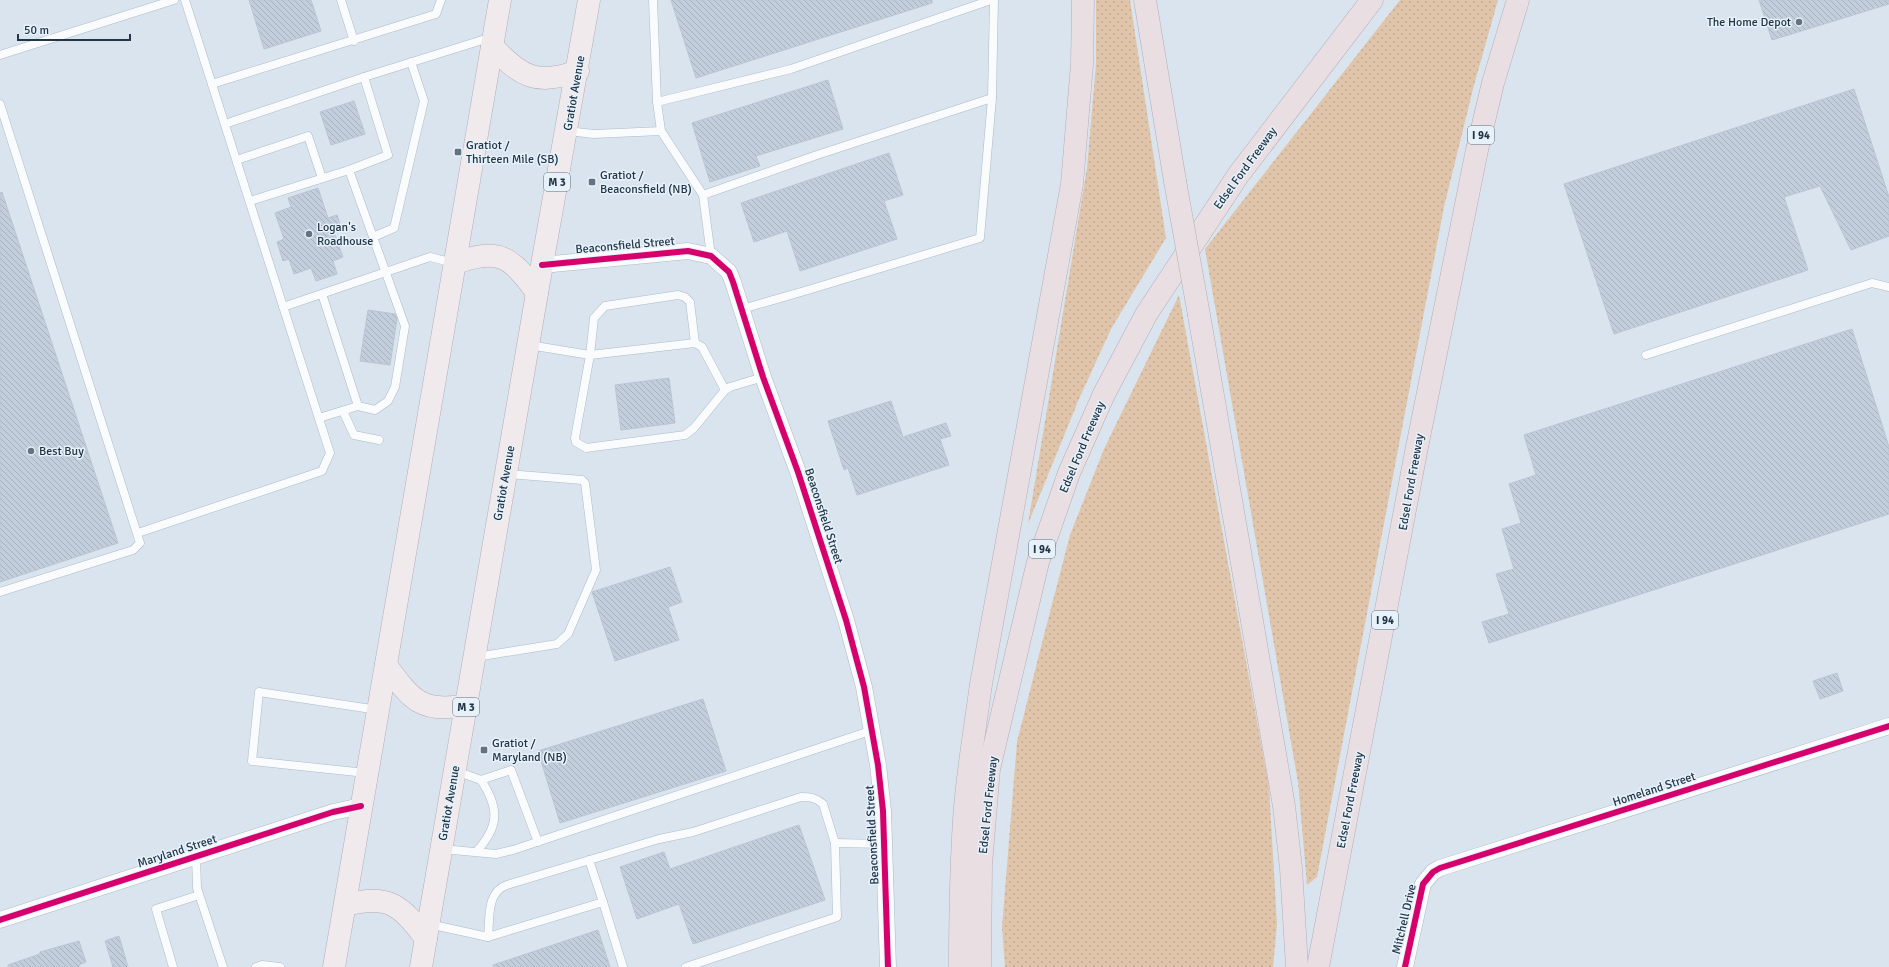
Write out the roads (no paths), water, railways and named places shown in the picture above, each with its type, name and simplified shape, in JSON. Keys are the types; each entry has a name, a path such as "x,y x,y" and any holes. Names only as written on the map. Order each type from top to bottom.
{"highway":[{"path":"960,967 960,900 964,826 971,750 1072,184 1082,64 1083,0"},
{"path":"1145,0 1284,806 1291,868 1297,967"},
{"name":"Edsel Ford Freeway","path":"980,967 982,864 989,769 1038,562 1069,473 1104,394 1147,313 1239,174 1372,0"},
{"name":"Edsel Ford Freeway","path":"1318,967 1416,452 1477,150 1493,84 1518,0"}],"main road":[{"path":"334,967 500,0"},
{"name":"Gratiot Avenue","path":"421,967 528,345 590,0"},
{"path":"493,42 515,67 535,77 547,79 561,77 578,71"},
{"path":"456,263 482,255 494,255 504,259 525,276 537,294"},
{"path":"386,665 400,684 420,703 430,707 443,709 466,705"},
{"path":"344,905 376,900 390,903 402,910 427,932"}],"street":[{"name":"Beaconsfield Street","path":"542,265 688,251 711,256 729,272 763,377 798,472 843,612 864,687 873,730 883,811 888,967"},
{"name":"Homeland Street","path":"1427,877 1440,868 1889,726"},
{"name":"Maryland Street","path":"0,920 332,812 361,806"},
{"name":"Mitchell Drive","path":"1405,967 1420,892 1427,877"}],"lane":[{"path":"0,55 174,0"},
{"path":"138,533 322,471 330,453 185,0"},
{"path":"341,0 354,40"},
{"path":"212,84 436,14 441,0"},
{"path":"653,0 657,102 660,131 703,195 711,256"},
{"path":"657,102 791,69 993,0 992,98 980,238 742,309"},
{"path":"225,124 412,62 493,42"},
{"path":"373,237 394,228 424,101 412,62"},
{"path":"250,201 349,170 388,155 364,77"},
{"path":"703,195 817,155 992,98"},
{"path":"0,104 46,253 140,543 133,550 0,592"},
{"path":"567,131 594,134 660,131"},
{"path":"237,160 308,136 322,178"},
{"path":"319,418 358,406 375,410 388,402 395,387 404,326 349,170"},
{"path":"284,307 430,257 456,263"},
{"path":"1646,355 1872,283 1889,287"},
{"path":"322,294 358,406"},
{"path":"695,343 690,302 685,297 678,294 605,306 594,318 590,355 575,438 576,442 582,447 684,434 694,428 725,390 730,387 763,377"},
{"path":"528,345 590,355 695,343 702,347 725,390"},
{"path":"342,411 354,435 379,440"},
{"path":"474,657 557,644 568,634 596,570 585,483 582,480 506,474"},
{"path":"367,773 252,761 259,692 378,710"},
{"path":"441,849 496,854 538,842 873,730"},
{"path":"481,780 511,770 538,842"},
{"path":"454,771 481,780 488,790 493,808 494,826 489,838 476,852"},
{"path":"488,937 491,903 494,894 500,888 659,839 693,832 801,797 814,797 823,804 835,843 837,918 686,967"},
{"path":"835,843 884,844"},
{"path":"196,856 197,888 224,967"},
{"path":"589,860 623,967"},
{"path":"173,967 156,909 200,895"},
{"path":"427,932 488,937 603,902"},
{"path":"256,967 262,965 280,967"}],"place":[{"name":"The Home Depot","path":"1799,22"},
{"name":"Gratiot / Thirteen Mile (SB)","path":"458,152"},
{"name":"Gratiot / Beaconsfield (NB)","path":"592,182"},
{"name":"Logan's Roadhouse","path":"309,234"},
{"name":"Best Buy","path":"31,451"},
{"name":"Gratiot / Maryland (NB)","path":"484,750"}]}
